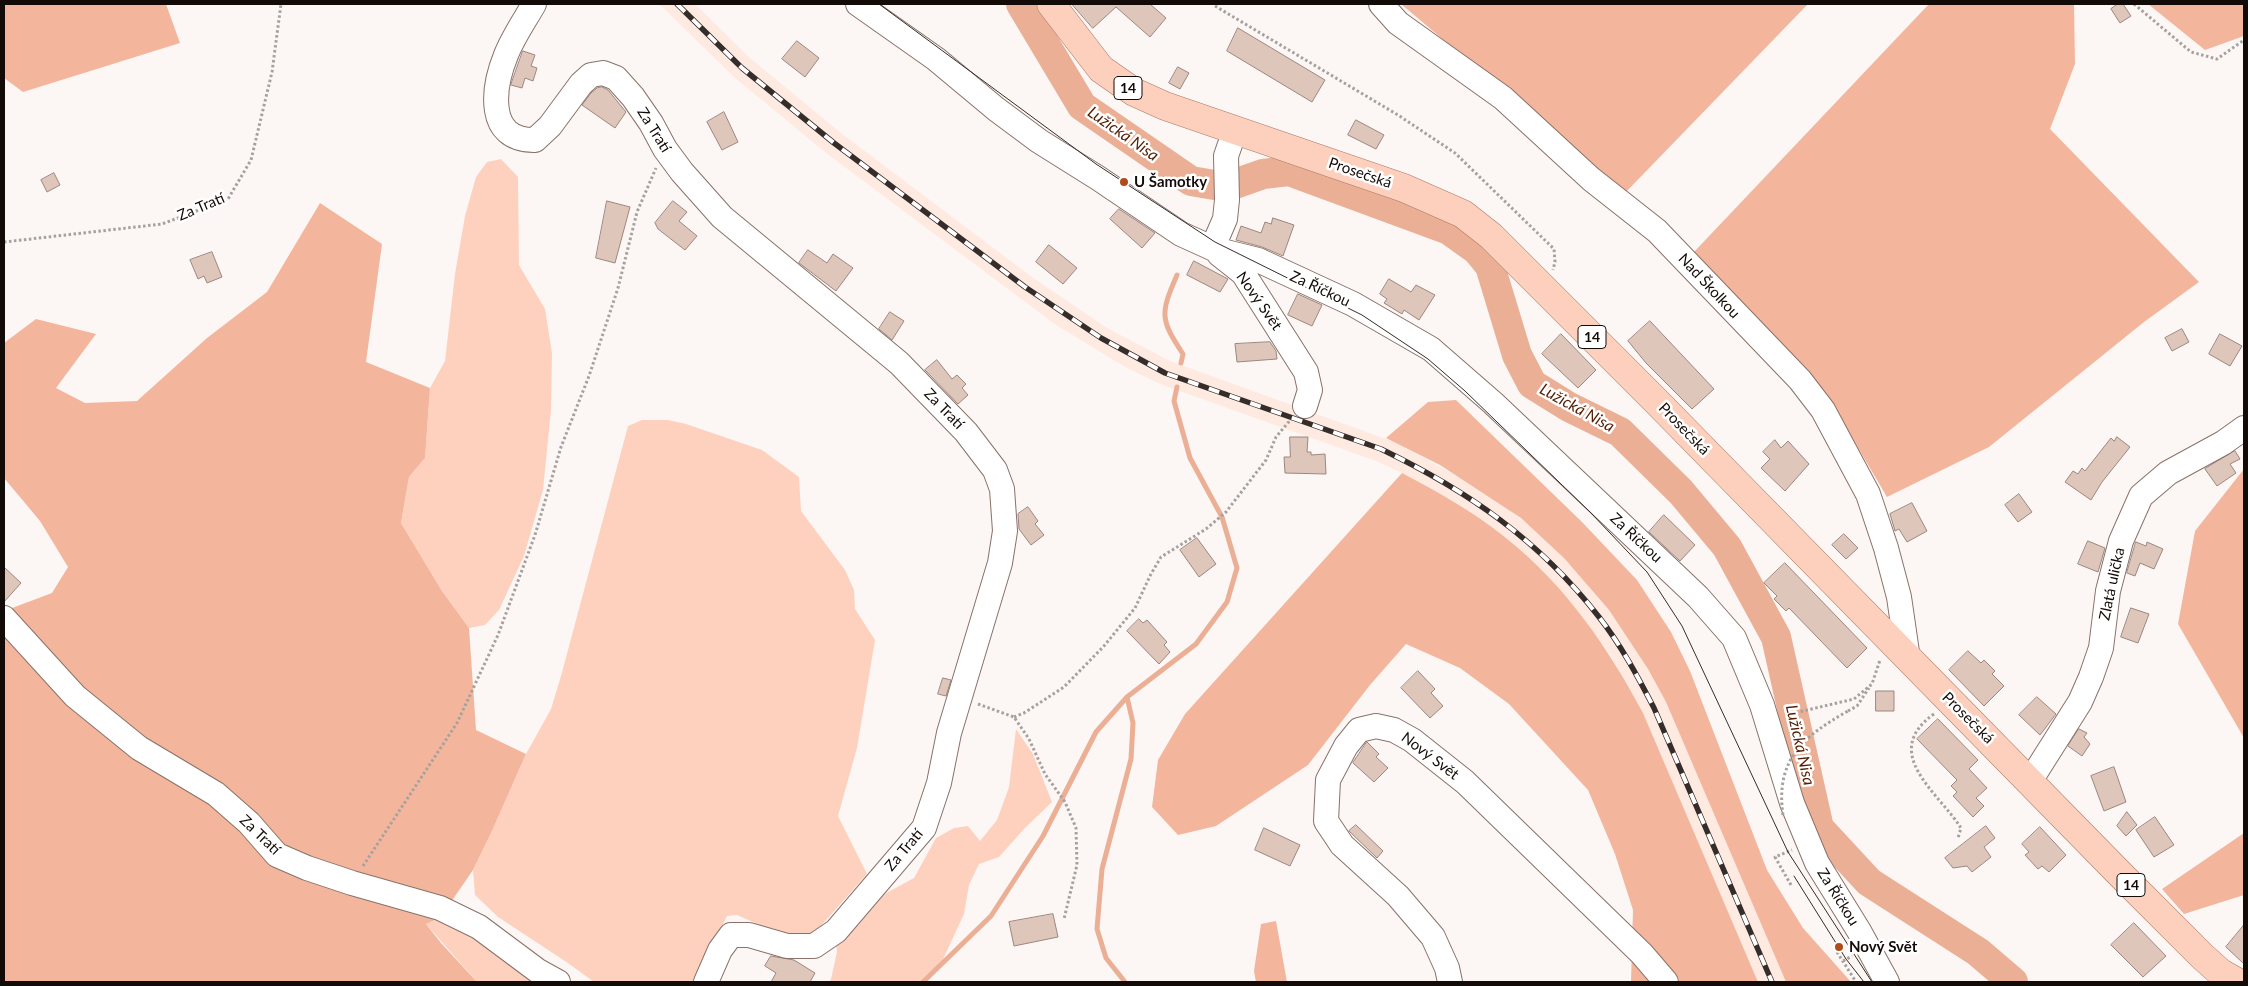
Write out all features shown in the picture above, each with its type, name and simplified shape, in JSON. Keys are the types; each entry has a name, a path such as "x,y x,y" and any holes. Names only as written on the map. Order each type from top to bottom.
{"main road":[{"name":"Prosečská","path":"1051,4 1101,69 1134,92 1164,106 1443,203 1463,214 1491,236 1656,401 2121,875 2202,956 2221,973 2237,982"}],"street":[{"name":"Za Tratí","path":"534,4 506,54 498,84 495,102 497,116 511,136 522,140 535,140 550,126 591,75 603,73 616,78 633,97 651,123 665,149 682,172 722,217 899,363 966,432 995,470 1002,489 1005,531 1000,563 949,733 939,782 924,828 836,931 814,946 787,946 749,935 731,935 720,950 706,982"},
{"path":"858,4 936,59 996,109 1039,141 1098,178 1153,217 1181,234 1214,250 1215,242 1225,219 1227,200 1226,156 1235,130"},
{"name":"Nad Školkou","path":"1381,4 1398,23 1454,66 1503,98 1590,179 1657,231 1800,380 1823,410 1868,494 1886,548 1899,597 1908,659"},
{"name":"Nový Svět","path":"1214,250 1244,273 1306,372 1310,390 1305,406"},
{"name":"Za Říčkou","path":"1214,250 1243,256 1267,264 1353,304 1431,349 1493,403 1698,597 1734,638 1762,705 1792,803 1817,864 1859,931 1887,982"},
{"name":"Zlatá ulička","path":"2030,781 2080,702 2091,677 2101,648 2108,591 2121,541 2141,496 2168,473 2244,428"},
{"name":"Za Tratí","path":"4,618 75,696 139,748 216,794 249,823 277,855 307,868 352,883 440,908 479,927 538,971 558,982"},
{"name":"Nový Svět","path":"1450,982 1448,968 1433,937 1398,896 1342,845 1326,821 1328,780 1346,746 1359,730 1376,726 1394,730 1412,740 1465,782 1628,940 1666,982"}],"path":[{"name":"Za Tratí","path":"4,242 162,224 228,199 251,160 272,72 281,4"},
{"path":"2134,4 2191,52 2217,59 2244,40"},
{"path":"1215,6 1398,115 1455,153 1554,249 1555,262 1552,273 1541,286"},
{"path":"352,883 457,723 498,635 535,535 561,447 589,376 618,288 637,212 665,149"},
{"path":"1014,717 1024,714 1064,687 1104,646 1135,608 1161,557 1206,529 1226,512 1266,460 1276,437 1305,406"},
{"path":"1783,815 1780,798 1782,784 1792,755 1803,741 1819,727 1857,706 1872,684 1880,660 1879,654"},
{"path":"1783,716 1854,700 1872,684"},
{"path":"960,697 1014,717 1029,739 1045,774 1065,802 1076,828 1077,865 1064,920"},
{"path":"1951,702 1931,716 1914,736 1912,745 1914,763 1920,779 1954,817 1961,828 1958,838"},
{"path":"1791,884 1775,858 1794,849"},
{"path":"1837,952 1856,982"}],"shaded area":[{"path":"4,4 166,4 180,43 23,92 4,78"},
{"path":"659,4 695,4 750,58 841,133 1032,277 1107,328 1170,361 1397,443 1473,485 1538,532 1564,558 1609,610 1648,669 1666,702 1786,982 1758,982 1643,713 1626,682 1607,650 1570,602 1521,550 1485,522 1402,473 1376,461 1160,384 1127,368 1056,325 826,153 734,77"},
{"path":"1401,4 1808,4 1625,193"},
{"path":"1929,4 2074,4 2075,64 2050,129 2199,282 2144,322 1989,447 1887,497 1841,419 1787,349 1693,253"},
{"path":"2148,4 2244,4 2244,36 2205,50"},
{"path":"501,159 518,177 519,265 545,309 552,353 551,410 543,490 524,556 499,610 485,625 469,628 442,591 401,523 409,477 425,458 430,388 445,361 455,274 465,216 476,177 487,162"},
{"path":"320,203 382,244 366,362 430,388 425,458 409,477 401,523 442,591 469,628 476,730 526,754 473,870 440,918 426,924 477,982 4,982 4,611 52,593 68,567 40,521 4,478 4,343 36,319 96,334 56,388 85,403 137,401 207,338 267,292"},
{"path":"1456,400 1582,522 1637,580 1671,632 1690,671 1767,870 1803,928 1851,982 1786,982 1666,702 1648,669 1609,610 1564,558 1521,518 1440,465 1386,438 1428,402"},
{"path":"642,420 668,420 686,424 762,450 799,477 801,511 845,570 854,590 855,609 875,640 857,748 838,816 867,874 811,937 794,940 737,915 727,916 717,936 701,982 594,982 498,917 475,895 473,870 526,754 551,709 628,426"},
{"path":"2244,469 2244,738 2178,624 2195,531"},
{"path":"1402,473 1456,503 1506,538 1547,576 1584,618 1615,664 1643,713 1758,982 1631,982 1633,910 1615,854 1588,790 1509,704 1460,668 1406,644 1370,685 1308,765 1216,826 1178,835 1152,807 1158,760 1185,714"},
{"path":"1016,729 1033,754 1052,802 999,857 979,864 969,885 964,914 939,968 922,982 829,982 837,952 836,942 879,897 914,878 936,838 954,828 968,826 980,841 997,820 1009,787"},
{"path":"2244,833 2244,895 2184,914 2162,889"},
{"path":"440,918 463,926 543,982 477,982 426,924"},
{"path":"1276,921 1287,982 1256,982 1254,971 1261,924"}],"building":[{"path":"1072,4 1150,4 1166,18 1150,37 1116,7 1093,28"},
{"path":"2118,4 2123,4 2131,16 2120,23 2111,9"},
{"path":"1238,28 1325,80 1312,102 1227,51"},
{"path":"797,41 819,58 805,77 782,59"},
{"path":"523,51 535,55 531,66 537,68 533,81 525,78 522,88 511,85"},
{"path":"1178,67 1189,73 1180,89 1169,83"},
{"path":"602,87 608,90 626,112 615,128 582,105 591,93 597,88"},
{"path":"724,112 738,142 722,150 707,122"},
{"path":"1356,120 1384,135 1376,149 1348,135"},
{"path":"54,173 60,185 47,192 41,180"},
{"path":"607,201 630,207 615,263 596,258"},
{"path":"673,201 687,212 679,221 697,236 685,250 658,229 655,223"},
{"path":"1119,209 1155,233 1142,248 1110,219"},
{"path":"1273,218 1294,225 1283,256 1262,247 1236,240 1241,226 1261,233 1265,222 1271,224"},
{"path":"1049,245 1077,268 1063,284 1036,262"},
{"path":"808,250 827,263 833,254 853,268 836,291 799,263"},
{"path":"212,252 222,277 207,283 204,276 198,279 190,260"},
{"path":"1194,261 1228,279 1220,292 1187,275"},
{"path":"1389,279 1411,292 1416,285 1435,295 1419,320 1404,310 1402,314 1384,303 1387,299 1380,294"},
{"path":"1298,294 1322,305 1312,326 1288,315"},
{"path":"890,312 904,321 892,340 879,329"},
{"path":"1650,321 1714,389 1692,409 1646,363 1628,341"},
{"path":"2182,329 2189,342 2172,351 2165,338"},
{"path":"1561,334 1596,370 1578,388 1542,354"},
{"path":"2220,334 2242,346 2230,366 2209,354"},
{"path":"1270,342 1276,351 1277,359 1237,362 1235,344"},
{"path":"937,360 952,379 957,375 966,384 962,388 968,395 958,404 925,370"},
{"path":"1290,437 1308,437 1307,452 1311,452 1311,455 1325,454 1326,474 1285,473 1284,457 1290,457"},
{"path":"2117,437 2130,447 2102,482 2091,500 2065,482 2073,471 2078,474 2082,468 2085,471 2111,438 2114,441"},
{"path":"1775,440 1781,448 1788,441 1809,464 1785,491 1761,468 1770,459 1763,452"},
{"path":"2235,451 2240,459 2230,464 2236,473 2217,486 2205,469"},
{"path":"2019,494 2032,512 2018,522 2005,505"},
{"path":"1912,503 1927,531 1907,542 1899,529 1895,531 1890,514"},
{"path":"1028,507 1038,521 1035,524 1044,535 1031,545 1019,529 1018,514"},
{"path":"1664,515 1695,545 1680,561 1649,532"},
{"path":"1844,534 1858,548 1846,559 1832,545"},
{"path":"1197,538 1216,564 1199,577 1180,550"},
{"path":"2088,541 2105,548 2098,572 2078,564"},
{"path":"2136,542 2146,546 2147,542 2163,549 2154,569 2140,563 2135,576 2127,573"},
{"path":"1785,563 1867,648 1847,668 1789,608 1786,611 1774,599 1777,596 1764,583"},
{"path":"4,567 21,583 4,602"},
{"path":"2131,608 2149,614 2138,643 2121,637"},
{"path":"1139,619 1143,623 1147,620 1167,642 1164,645 1170,652 1159,664 1127,631"},
{"path":"1968,651 1981,663 1984,660 1995,671 1992,674 2004,686 1984,706 1949,670"},
{"path":"1418,671 1435,689 1431,693 1443,706 1430,718 1401,688"},
{"path":"943,678 951,680 946,696 938,694"},
{"path":"1876,691 1894,691 1894,711 1876,711"},
{"path":"2037,697 2056,714 2040,735 2019,715"},
{"path":"1938,719 1978,760 1969,769 1987,788 1976,798 1984,806 1973,817 1953,796 1957,792 1951,786 1957,780 1917,739"},
{"path":"2079,729 2087,733 2084,737 2090,744 2082,756 2068,746"},
{"path":"1367,742 1379,754 1376,757 1388,768 1374,782 1353,763"},
{"path":"2114,767 2126,802 2104,811 2091,776"},
{"path":"2127,812 2137,825 2126,836 2117,826"},
{"path":"2155,817 2174,845 2154,857 2136,830"},
{"path":"1356,825 1383,851 1377,858 1349,831"},
{"path":"1986,826 1995,838 1984,847 1991,857 1972,872 1967,866 1953,868 1945,858"},
{"path":"2040,827 2066,855 2049,872 2042,866 2038,869 2025,855 2029,852 2022,844"},
{"path":"1264,828 1300,845 1290,866 1255,850"},
{"path":"1053,914 1058,937 1014,946 1009,922"},
{"path":"2134,923 2166,956 2143,977 2111,945"},
{"path":"2244,925 2244,964 2226,947"},
{"path":"771,956 794,960 815,973 810,982 771,982 776,973 765,966"}],"waterway":[{"name":"Lužická Nisa","path":"1021,4 1082,106 1191,181 1226,187 1263,174 1289,171 1449,230 1477,250 1490,266 1517,355 1532,384 1569,407 1620,432 1681,492 1727,547 1776,637 1819,828 1869,882 1978,952 2013,982"},
{"path":"1177,275 1165,308 1165,316 1170,332 1183,354 1181,363"},
{"path":"1125,982 1106,958 1097,929 1102,869 1131,759 1133,723 1127,697 1196,644 1227,602 1237,568 1222,517 1190,458 1174,401 1177,387"},
{"path":"923,982 991,916 1043,836 1096,732 1127,697"}],"tram line":[{"path":"879,4 1096,164 1215,242 1362,315 1428,359 1465,391 1591,513 1647,572 1682,626 1788,852 1872,982"},
{"path":"1794,876 1846,959 1864,982"}],"railway":[{"path":"677,4 742,68 834,143 1025,287 1101,338 1165,373 1381,449 1413,465 1472,500 1527,541 1576,589 1599,617 1615,639 1635,673 1654,708 1772,982"}],"place":[{"name":"U Šamotky","path":"1124,182"},
{"name":"Nový Svět","path":"1839,947"}]}
